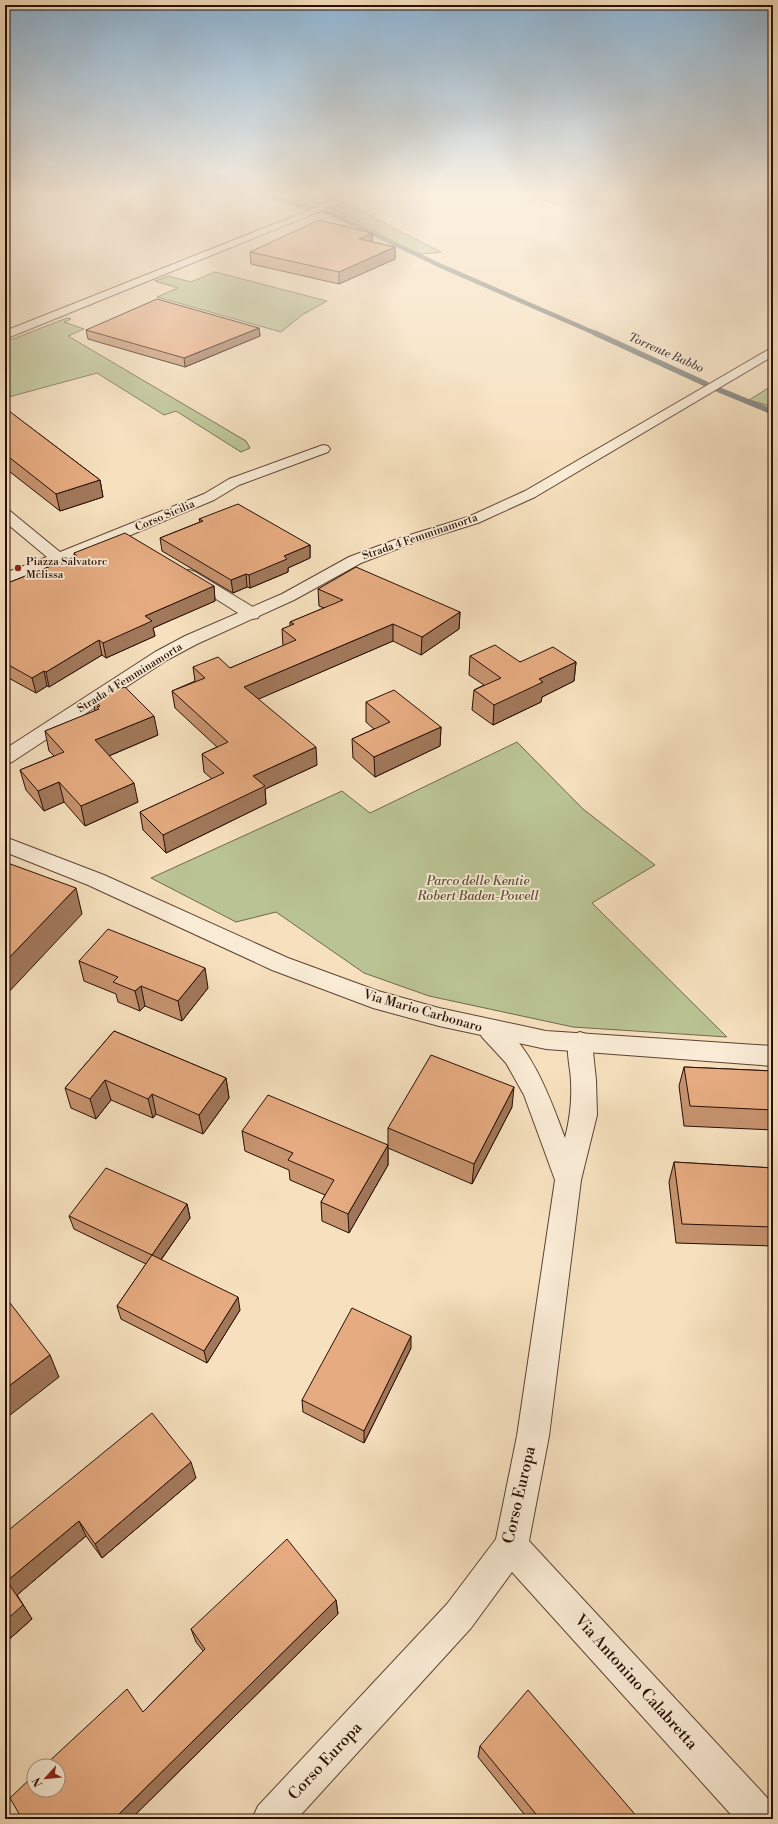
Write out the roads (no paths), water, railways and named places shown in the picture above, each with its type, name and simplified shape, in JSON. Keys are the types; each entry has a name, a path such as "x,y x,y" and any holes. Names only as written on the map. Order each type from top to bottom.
{"street":[{"path":"5,335 144,280"},
{"name":"Strada 4 Femminamorta","path":"5,758 161,656 191,640 288,598 355,560 405,541 473,520 530,494 773,351"},
{"name":"Corso Sicilia","path":"5,579 57,558 128,538 209,497 234,482 323,449"},
{"path":"5,514 57,558"},
{"path":"173,566 252,614"},
{"path":"5,829 96,880"},
{"path":"5,844 96,880"},
{"name":"Via Mario Carbonaro","path":"96,880 280,964 374,999 491,1030 546,1040 773,1056"},
{"path":"491,1030 516,1056 536,1094 568,1180"},
{"name":"Corso Europa","path":"271,1819 459,1616 511,1546 532,1436 568,1180 584,1115 584,1080 580,1042"},
{"name":"Via Antonino Calabretta","path":"511,1546 761,1819"}],"waterway":[{"name":"Torrente Babbo","path":"473,280 597,334"},
{"name":"Torrente Babbo","path":"595,333 706,384"},
{"name":"Torrente Babbo","path":"717,389 773,412"}],"place":[{"name":"Piazza Salvatore Melissa","path":"18,568"}],"park label":[{"name":"Parco delle Kentie Robert Baden-Powell","path":"478,888"}]}
